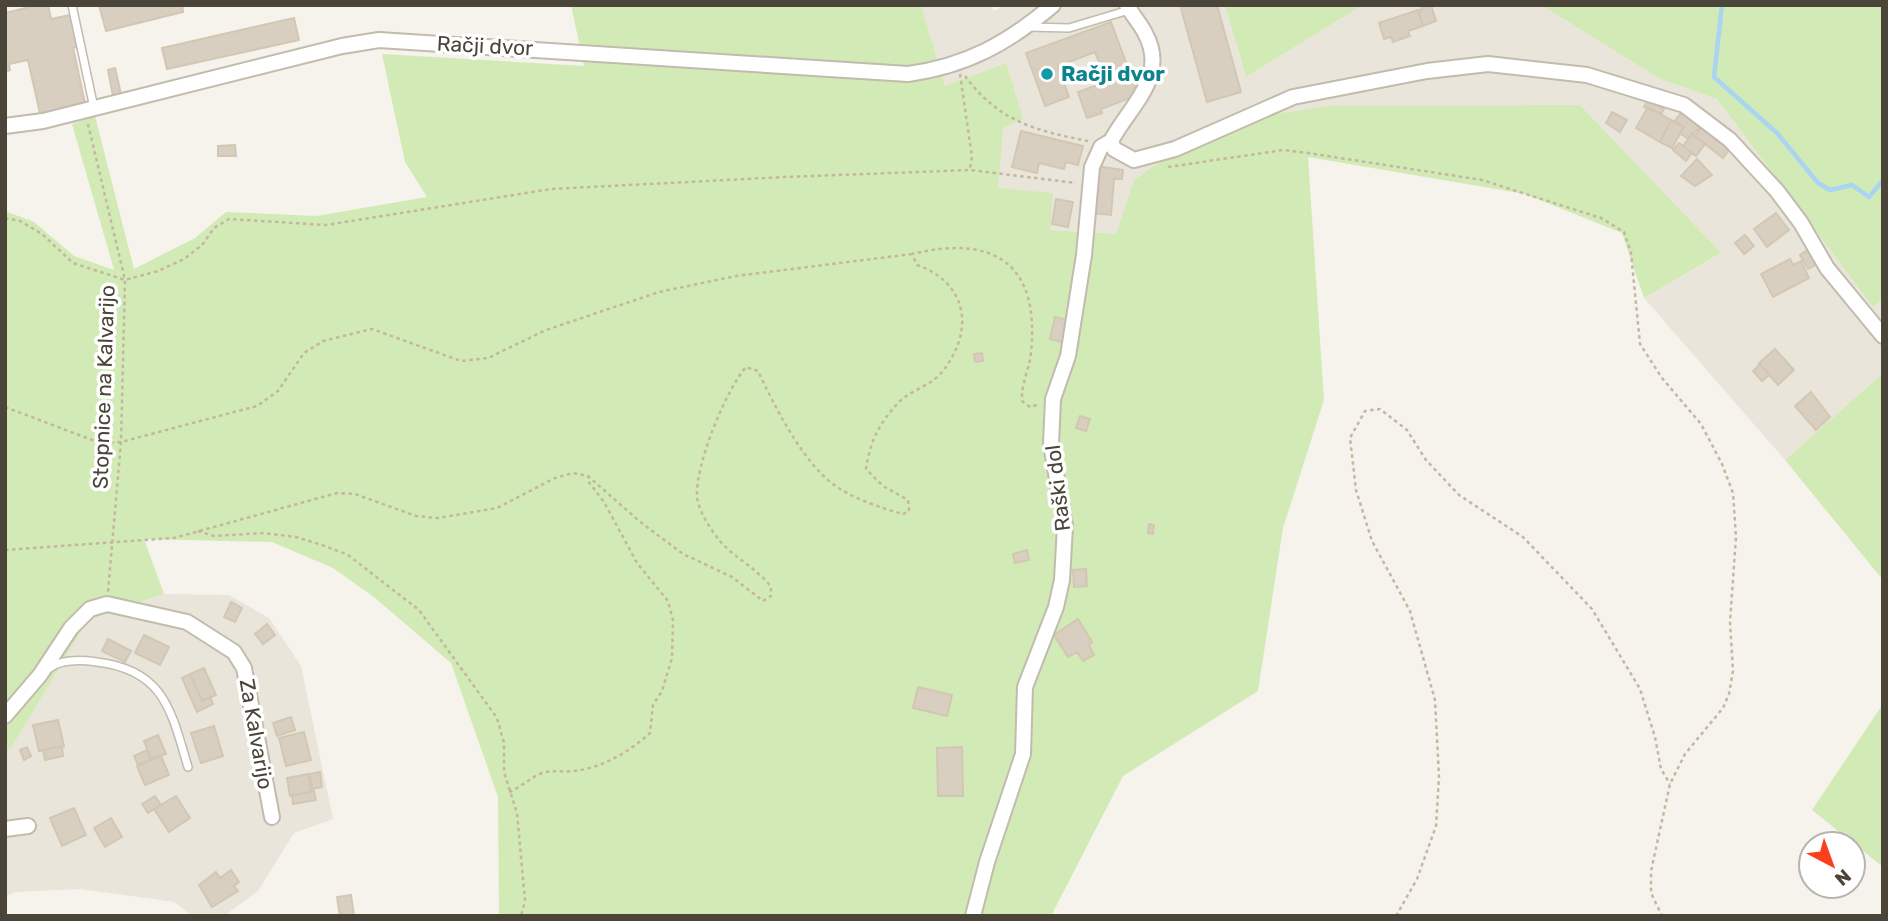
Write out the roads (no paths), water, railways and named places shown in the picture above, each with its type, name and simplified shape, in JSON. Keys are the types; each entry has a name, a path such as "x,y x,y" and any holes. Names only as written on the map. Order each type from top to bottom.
{"street":[{"name":"Račji dvor","path":"5,126 43,121 342,46 379,40 908,74 957,65 1027,27 1053,5"},
{"name":"Raški dol","path":"973,916 987,862 1023,754 1025,687 1056,607 1062,580 1065,526 1051,444 1053,399 1068,356 1083,255 1092,167 1143,96 1152,75 1152,53 1146,33 1128,7"},
{"path":"1106,144 1134,160 1175,149 1293,97 1427,71 1488,64 1587,75 1684,105 1730,140 1777,191 1801,223 1827,268 1883,336"},
{"name":"Za Kalvarijo","path":"40,675 80,618 90,609 107,604 187,622 234,652 244,668 251,696 255,738 272,817"},
{"path":"5,716 40,675"},
{"path":"5,829 28,826"}],"lane":[{"path":"72,5 89,109"},
{"path":"1027,27 1069,28 1128,7"},
{"path":"40,675 55,665 83,660 142,673 158,688 174,718 188,766"}],"waterway":[{"path":"1722,5 1714,77 1777,133 1818,183 1830,190 1852,185 1869,197 1883,180"}],"place":[{"name":"Račji dvor","path":"1047,74"}]}
